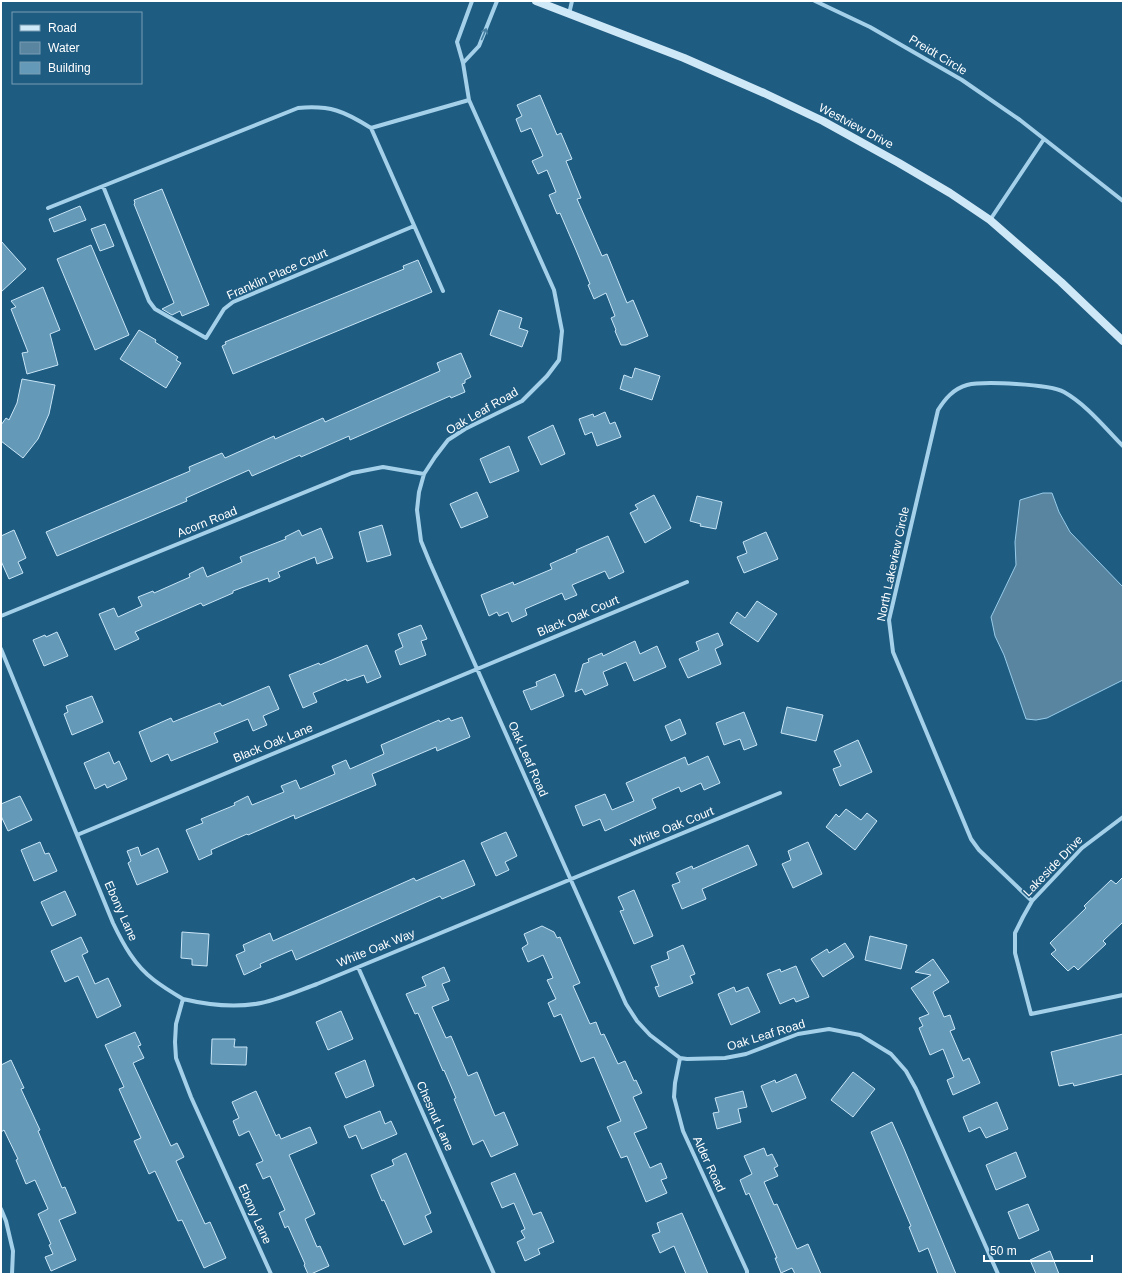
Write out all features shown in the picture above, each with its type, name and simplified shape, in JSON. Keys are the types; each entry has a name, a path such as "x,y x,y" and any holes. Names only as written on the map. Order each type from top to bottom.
{"street":[{"name":"Oak Leaf Road","path":"472,1 457,42 463,63 469,100 554,290 562,331 559,360 547,376 522,401 465,429 448,440 435,457 424,474 419,492 417,510 421,541 626,1004 637,1021 650,1035 680,1058 725,1058 746,1054 798,1034 829,1029 860,1035 891,1054 906,1071 916,1089 998,1274"},
{"path":"463,63 479,46 498,1"},
{"name":"Westview Drive","path":"536,1 684,58 823,121 943,189 990,220 1061,282 1123,341"},
{"path":"569,14 572,1"},
{"name":"Preidt Circle","path":"815,1 870,27 962,80 1020,120 1123,200"},
{"path":"371,128 469,100"},
{"path":"48,208 298,108 316,106 335,109 353,116 371,128 443,291"},
{"path":"990,220 1044,139"},
{"name":"Franklin Place Court","path":"103,186 149,301 155,309 206,338 224,309 233,302 414,226"},
{"name":"North Lakeview Circle","path":"1032,901 979,850 971,839 893,652 889,620 938,410 944,400 954,391 967,386 981,384 1039,386 1063,391 1079,402 1123,446"},
{"name":"Acorn Road","path":"1,616 352,473 383,467 424,474"},
{"name":"Black Oak Court","path":"477,670 687,582"},
{"name":"Ebony Lane","path":"1,649 113,923 124,945 140,966 154,980 183,999 176,1024 176,1058 191,1097 271,1274"},
{"name":"Black Oak Lane","path":"77,835 477,670"},
{"name":"White Oak Court","path":"571,879 780,793"},
{"name":"Lakeside Drive","path":"1123,817 1082,848 1032,901 1015,933 1015,953 1031,1014 1123,995"},
{"name":"White Oak Way","path":"183,999 226,1006 260,1003 317,984 571,879"},
{"name":"Chesnut Lane","path":"358,967 494,1274"},
{"name":"Alder Road","path":"680,1058 675,1083 674,1097 676,1111 683,1131 747,1274"},
{"path":"1,1209 8,1228 13,1251 12,1274"}],"water":[{"path":"1043,493 1052,493 1059,512 1070,532 1123,587 1123,680 1047,718 1036,720 1026,719 1004,655 995,636 991,617 1016,565 1015,542 1020,500"}],"building":[{"path":"540,95 557,135 561,133 572,159 566,161 581,198 577,199 602,256 607,254 627,303 633,300 648,336 626,345 621,345 615,331 616,330 611,318 615,316 606,293 594,299 588,285 590,284 560,213 557,214 549,195 556,192 547,170 538,174 532,161 543,156 531,128 521,132 516,119 522,116 517,105"},
{"path":"162,189 209,305 182,316 180,311 172,315 162,309 174,303 134,204 134,200"},
{"path":"80,206 86,220 54,232 49,219"},
{"path":"105,224 114,246 100,251 91,229"},
{"path":"1,241 26,269 1,292"},
{"path":"91,245 129,335 95,350 57,259"},
{"path":"418,260 432,292 233,374 222,346 226,344 225,342 404,269 403,266"},
{"path":"43,287 60,330 50,334 58,365 27,374 22,353 28,352 11,309 16,307 11,301"},
{"path":"499,310 522,318 519,328 528,331 522,347 490,335"},
{"path":"139,330 156,340 155,342 178,357 176,360 181,363 166,388 120,359"},
{"path":"461,353 471,377 465,380 465,383 462,384 465,392 451,398 450,396 350,440 349,436 252,476 249,470 186,498 187,501 57,556 46,532 190,471 189,467 222,453 225,458 274,436 275,439 323,418 325,422 440,371 437,363"},
{"path":"635,368 660,376 652,400 620,389 624,375 632,378"},
{"path":"22,379 55,385 49,414 38,439 23,458 1,441 1,425 6,418 9,420 17,403"},
{"path":"605,412 610,424 615,422 621,437 597,446 592,432 585,435 579,419 593,414 594,417"},
{"path":"553,425 565,454 541,465 528,437"},
{"path":"509,446 519,471 490,483 480,459"},
{"path":"477,492 488,517 461,528 450,504"},
{"path":"654,495 671,528 645,543 630,513 638,509 635,505"},
{"path":"697,496 722,502 716,529 700,526 701,524 690,521"},
{"path":"382,525 391,555 367,562 359,532"},
{"path":"321,528 333,558 317,564 315,557 278,572 280,577 269,582 268,578 233,591 233,593 203,606 201,603 135,632 139,639 115,650 99,614 114,608 118,617 142,606 138,597 153,591 154,593 190,577 189,574 203,567 207,577 242,562 240,557 286,539 285,537 299,530 302,536"},
{"path":"14,530 26,558 18,562 23,573 9,579 1,561 1,536"},
{"path":"766,532 778,559 744,573 737,557 747,553 743,542"},
{"path":"608,536 624,572 609,579 605,571 572,585 577,595 565,600 562,593 525,609 527,615 512,622 508,612 499,616 497,612 489,616 481,595 513,582 514,585 552,569 550,564 577,552 576,550"},
{"path":"757,601 777,614 758,642 730,623 737,612 745,618"},
{"path":"421,625 427,639 421,641 426,655 400,665 395,651 403,647 398,634"},
{"path":"57,632 68,656 44,666 33,640 45,635 46,637"},
{"path":"718,633 723,645 715,649 721,664 688,678 679,659 699,650 696,642"},
{"path":"635,641 640,654 657,646 666,667 634,681 626,662 603,672 608,685 585,695 582,689 575,692 583,664 589,662 588,659 602,653 603,656"},
{"path":"367,645 381,677 367,683 364,675 347,681 346,679 313,693 317,702 303,708 289,675 319,663 320,665"},
{"path":"555,674 564,696 531,710 523,691 537,686 536,682"},
{"path":"269,686 279,709 263,716 267,725 253,731 248,719 214,733 218,742 171,761 168,754 151,762 139,732 171,718 173,722 220,703 222,706"},
{"path":"92,696 103,722 72,735 64,714 68,712 66,706"},
{"path":"787,707 823,715 816,741 781,733"},
{"path":"744,712 757,745 744,750 740,739 724,745 716,723"},
{"path":"462,717 470,737 437,751 436,747 372,774 376,785 295,819 294,815 248,835 247,834 211,850 212,854 199,860 186,830 203,823 201,819 235,805 234,803 248,796 252,805 284,792 281,786 296,780 300,789 335,774 332,766 346,760 350,769 384,754 381,745 439,720 440,722 449,718 451,721"},
{"path":"680,719 686,734 671,741 665,726"},
{"path":"858,740 872,772 840,786 833,769 841,766 834,751"},
{"path":"109,752 114,764 119,761 127,779 107,788 105,784 95,789 84,763"},
{"path":"708,756 720,783 704,790 701,783 681,792 679,787 652,799 656,808 605,831 600,819 583,826 575,806 605,794 612,810 634,801 626,783 685,757 688,765"},
{"path":"20,796 32,820 8,831 1,816 1,804"},
{"path":"846,809 861,820 867,813 877,821 855,850 826,827 836,814 839,817"},
{"path":"506,832 517,856 505,862 509,870 496,876 481,843"},
{"path":"40,842 45,854 49,853 57,871 34,881 21,850"},
{"path":"808,842 822,874 793,888 782,864 791,860 788,851"},
{"path":"748,845 757,865 702,889 706,899 682,909 672,885 680,882 676,873 692,866 693,869"},
{"path":"138,847 141,856 158,848 168,872 137,885 128,863 131,861 127,851"},
{"path":"464,860 475,885 442,899 440,896 296,960 292,950 260,964 261,967 244,975 236,955 245,951 243,945 270,933 273,941 414,878 416,881"},
{"path":"1123,877 1123,922 1103,941 1106,944 1078,970 1074,966 1068,971 1051,954 1056,950 1050,943 1086,908 1084,906 1111,880 1116,884"},
{"path":"634,890 653,936 634,944 620,911 624,910 618,897"},
{"path":"65,891 76,915 52,926 41,902"},
{"path":"542,926 554,932 557,938 560,937 580,983 573,986 590,1024 596,1022 601,1035 604,1034 618,1064 625,1061 634,1081 636,1080 642,1093 633,1097 647,1128 634,1133 650,1168 661,1163 667,1178 661,1180 667,1193 646,1202 627,1156 621,1158 607,1127 621,1121 594,1057 581,1062 561,1014 554,1017 548,1003 556,999 547,980 553,978 543,955 528,962 522,948 528,944 524,934"},
{"path":"182,932 209,934 207,966 192,965 192,959 181,958"},
{"path":"870,936 907,945 901,969 865,960"},
{"path":"81,937 88,952 82,955 95,984 108,978 121,1006 97,1018 78,976 65,982 51,951"},
{"path":"845,943 854,957 823,977 811,959 827,949 829,953"},
{"path":"683,945 695,974 690,976 693,983 659,997 655,987 659,986 651,966 669,959 667,952"},
{"path":"933,959 949,982 933,992 944,1017 950,1015 955,1029 950,1031 963,1061 969,1058 980,1083 953,1095 947,1080 954,1077 943,1049 930,1055 919,1028 923,1026 919,1018 929,1014 911,988 931,975 915,972"},
{"path":"796,966 809,997 796,1002 794,998 780,1004 767,974 780,969 781,972"},
{"path":"444,967 450,981 442,984 449,1000 432,1007 446,1038 451,1036 468,1076 477,1072 495,1116 504,1112 518,1145 491,1157 483,1140 473,1145 444,1070 443,1071 418,1013 415,1014 406,994 426,986 422,977"},
{"path":"734,987 736,992 748,987 760,1012 731,1025 718,994"},
{"path":"341,1011 353,1039 328,1050 316,1022"},
{"path":"135,1032 141,1045 138,1046 144,1058 133,1063 171,1146 177,1143 184,1157 176,1161 205,1224 210,1222 226,1258 204,1268 182,1220 178,1221 155,1171 149,1174 134,1141 141,1138 119,1089 124,1087 105,1045"},
{"path":"1123,1034 1123,1074 1074,1086 1073,1083 1059,1086 1051,1052"},
{"path":"212,1039 235,1039 234,1047 247,1047 246,1065 211,1064"},
{"path":"11,1060 24,1088 21,1089 40,1130 38,1131 62,1188 65,1187 76,1213 59,1220 76,1260 51,1271 45,1257 53,1254 49,1245 51,1244 38,1214 48,1209 35,1180 26,1184 16,1160 18,1159 4,1130 1,1132 1,1065"},
{"path":"365,1060 374,1086 346,1098 335,1073"},
{"path":"853,1072 875,1089 853,1117 831,1100"},
{"path":"796,1074 806,1098 772,1112 761,1086 775,1080 776,1083"},
{"path":"256,1091 276,1136 279,1134 281,1139 310,1127 317,1143 289,1155 315,1214 305,1219 317,1247 320,1246 329,1266 311,1274 308,1274 288,1226 285,1228 279,1213 285,1210 270,1176 263,1179 256,1164 263,1161 249,1131 239,1136 233,1121 239,1118 232,1102"},
{"path":"743,1091 747,1107 738,1109 741,1122 717,1129 713,1113 719,1112 715,1098"},
{"path":"997,1102 1008,1129 986,1138 980,1127 969,1132 963,1117"},
{"path":"380,1111 385,1124 391,1121 397,1134 362,1149 356,1135 349,1138 344,1126"},
{"path":"892,1122 956,1274 938,1274 928,1248 919,1252 909,1227 911,1226 871,1132"},
{"path":"764,1148 767,1156 772,1154 778,1166 774,1168 778,1176 764,1182 774,1205 777,1204 797,1249 808,1244 821,1274 795,1274 792,1268 781,1273 775,1258 777,1258 749,1193 746,1195 740,1180 752,1174 744,1156"},
{"path":"1016,1152 1026,1177 996,1190 986,1165"},
{"path":"406,1153 431,1213 425,1216 432,1232 404,1245 371,1175 394,1165 392,1160"},
{"path":"515,1173 533,1215 541,1212 554,1242 538,1249 540,1254 525,1261 517,1242 525,1238 521,1231 525,1229 514,1203 502,1208 491,1183"},
{"path":"1028,1204 1039,1230 1019,1239 1008,1212"},
{"path":"682,1213 708,1274 686,1274 674,1246 660,1253 652,1235 660,1232 657,1223"},
{"path":"1050,1251 1059,1274 1036,1274 1030,1260"}]}
